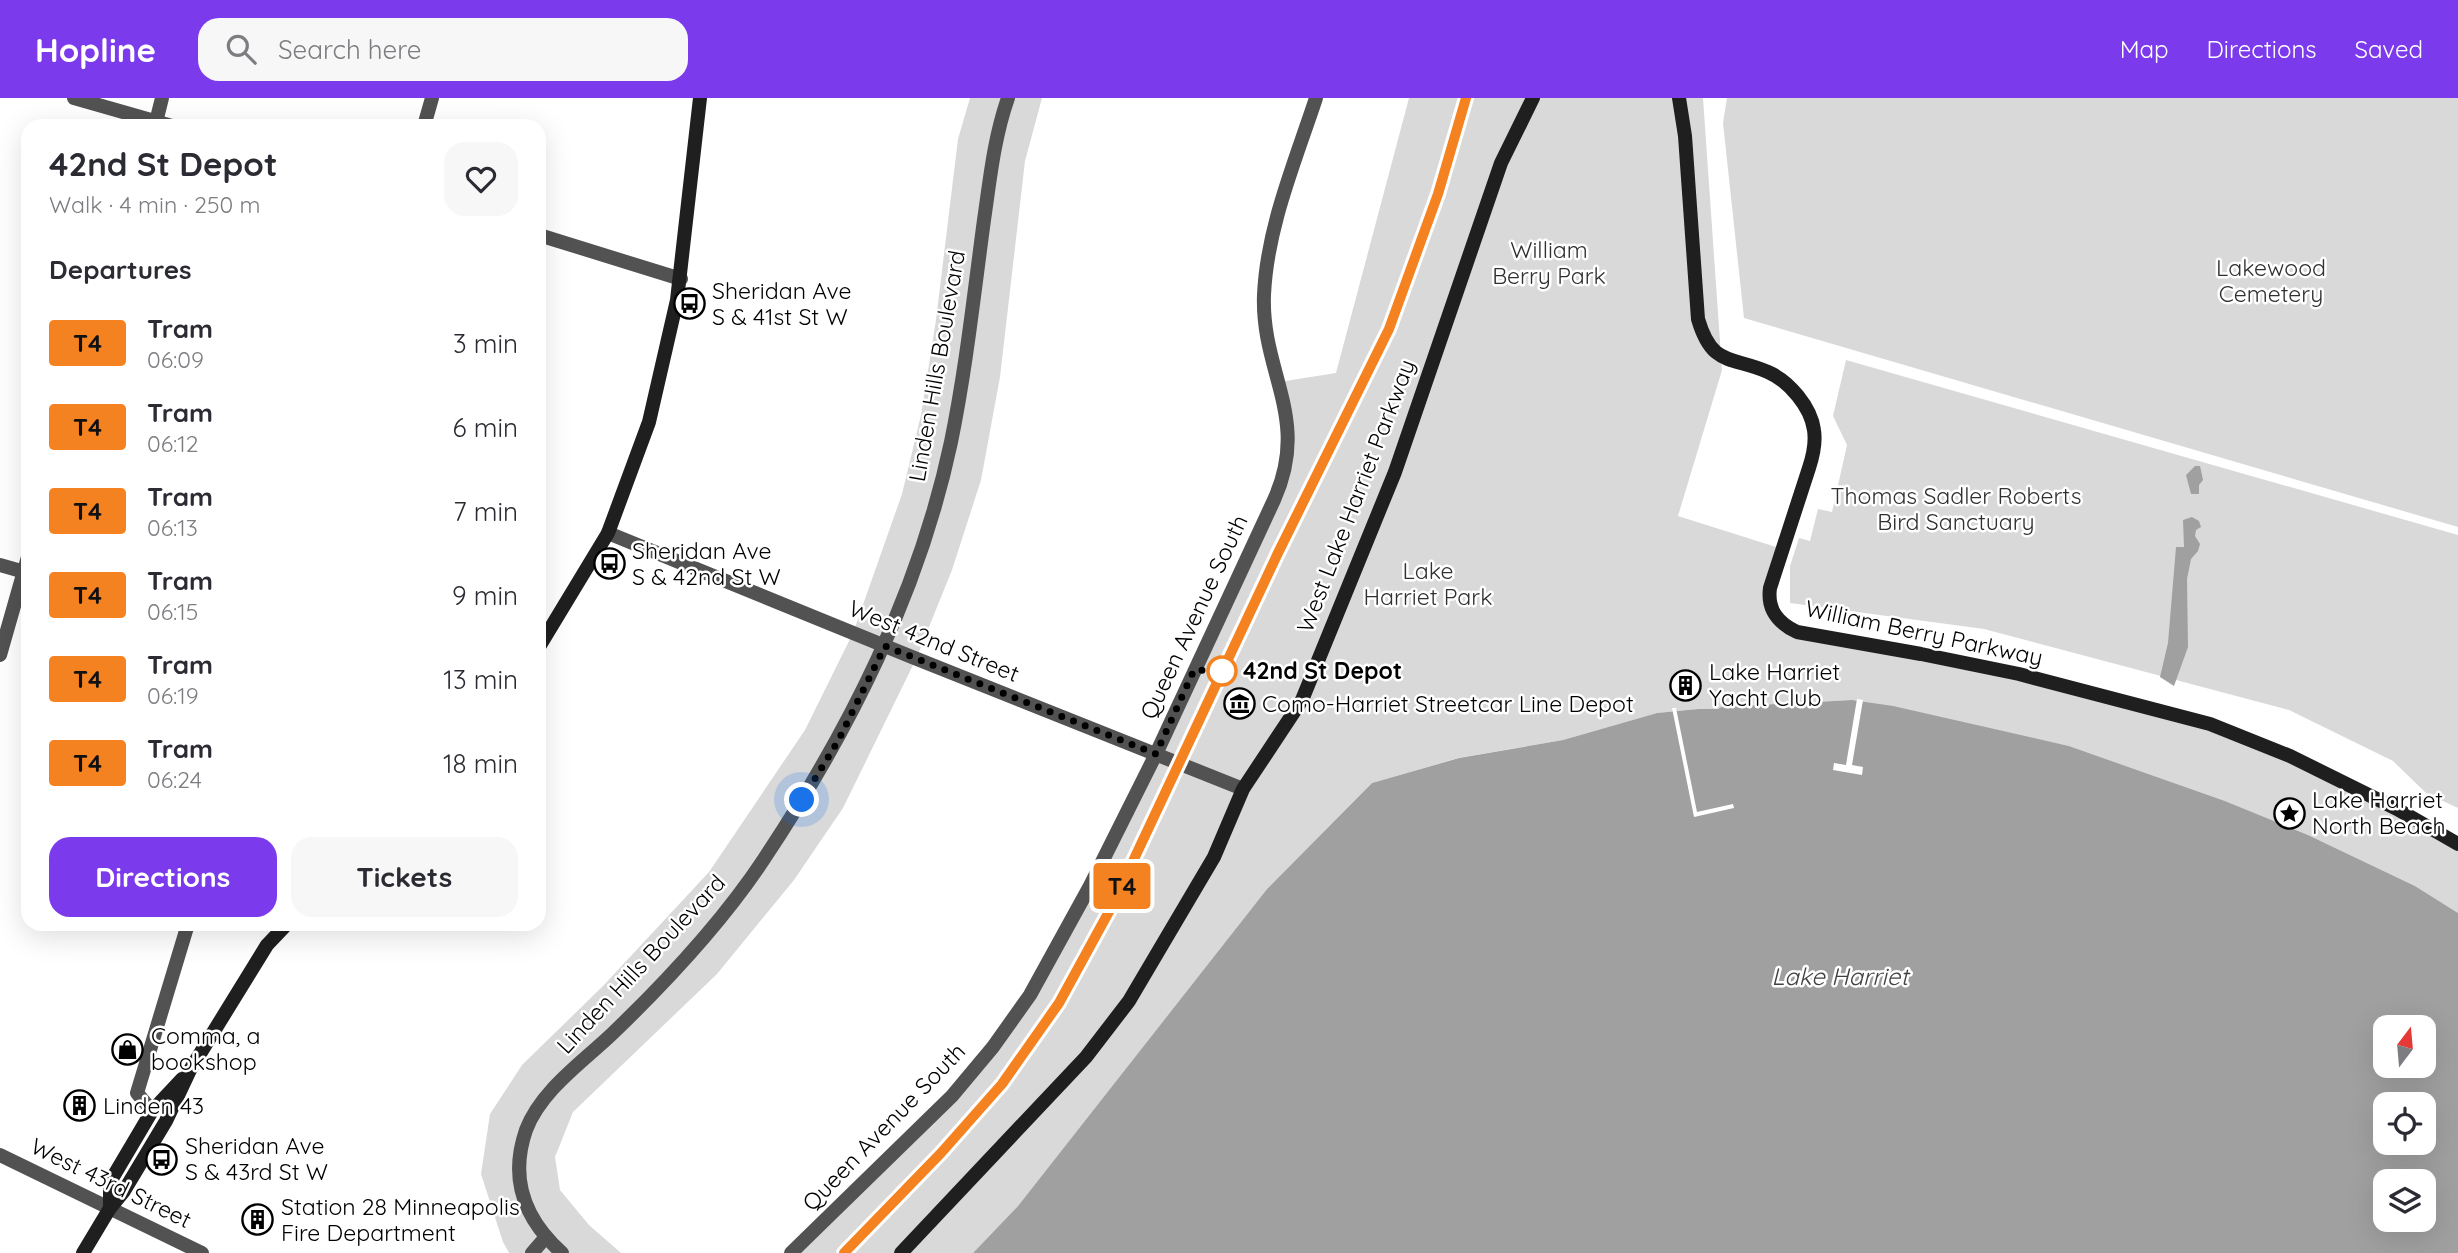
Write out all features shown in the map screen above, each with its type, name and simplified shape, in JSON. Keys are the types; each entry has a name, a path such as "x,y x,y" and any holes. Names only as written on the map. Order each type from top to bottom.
{"street":[{"path":"74,98 139,119"},
{"path":"156,119 162,98"},
{"path":"426,119 432,98"},
{"path":"546,636 608,533 649,422 681,279 700,98"},
{"name":"Linden Hills Boulevard","path":"562,1253 545,1238 526,1207 519,1181 520,1153 527,1127 541,1103 615,1031 718,921 762,862 838,741 885,646 929,526 951,442 994,144 1008,98"},
{"name":"Queen Avenue South","path":"791,1253 951,1096 993,1047 1030,995 1156,754 1279,487 1287,462 1289,435 1286,408 1268,340 1264,298 1268,255 1316,98"},
{"name":"West Lake Harriet Parkway","path":"901,1253 1086,1057 1129,1001 1214,857 1243,789 1291,718 1311,679 1395,472 1501,163 1533,98"},
{"name":"William Berry Parkway","path":"1679,98 1685,136 1698,319 1708,343 1728,361 1770,372 1787,385 1811,417 1815,431 1814,451 1770,588 1770,607 1784,626 1797,632 1921,653 2019,674 2210,724 2290,756 2397,809 2458,844"},
{"name":"William Berry Parkway","path":"1685,136 1690,98"},
{"path":"546,237 681,279"},
{"name":"West 42nd Street","path":"608,533 1243,789"},
{"path":"0,565 21,571"},
{"path":"0,655 21,589"},
{"path":"152,1111 137,1093 186,931"},
{"path":"83,1253 166,1121 190,1070 267,945 280,931"},
{"path":"110,1208 110,1182 152,1111 190,1070"},
{"name":"West 43rd Street","path":"0,1155 202,1253"},
{"path":"532,1253 545,1238"}],"green space":[{"path":"970,98 1042,98 1025,161 1000,377 981,480 952,570 916,659 843,808 794,880 717,974 573,1112 555,1157 560,1190 589,1225 621,1253 509,1253 481,1174 490,1114 522,1065 603,986 709,872 805,730 853,633 902,494 921,415 936,320 958,139"},
{"name":"Lake Harriet Park","path":"1409,98 1703,98 1722,370 1678,516 1782,549 1773,578 1777,618 1838,638 2210,724 2458,844 2458,913 2415,886 2308,835 2225,801 2069,746 1852,700 1657,713 1563,740 1458,758 1372,783 1267,889 1018,1206 973,1253 791,1253 952,1096 1061,940 1287,462 1279,382 1336,373"},
{"name":"Lakewood Cemetery","path":"1727,98 2458,98 2458,527 1744,318 1723,123"},
{"name":"Thomas Sadler Roberts Bird Sanctuary","path":"1846,360 2458,535 2458,808 2426,793 2393,761 2289,710 1984,629 1790,603 1790,566 1799,538 1810,541 1818,509 1832,512 1847,445 1833,416"}],"water":[{"path":"2195,466 2200,466 2203,480 2199,485 2199,494 2191,494 2186,475"},
{"path":"2192,517 2199,521 2201,527 2196,530 2195,536 2200,544 2191,559 2187,579 2188,647 2174,686 2160,677 2168,643 2176,547 2184,547 2183,520"},
{"name":"Lake Harriet","path":"1852,700 1893,706 2069,746 2225,801 2308,835 2415,886 2458,913 2458,1253 973,1253 1018,1206 1267,889 1372,783 1459,758 1563,740 1657,713"}],"pier":[{"path":"1857,699 1863,700 1852,765 1863,767 1862,775 1833,770 1834,763 1846,765"},
{"path":"1672,708 1676,708 1697,812 1733,804 1734,808 1694,817"}],"tram line":[{"path":"844,1253 955,1138 1002,1084 1059,1003 1111,908 1277,555 1389,329 1439,194 1466,98"},
{"name":"T4","path":"844,1253 956,1138 1025,1055 1059,1003 1111,908 1277,555 1389,329 1438,194 1466,98"}],"place":[{"name":"Sheridan Ave S & 41st St W","path":"689,304"},
{"name":"Sheridan Ave S & 42nd St W","path":"609,564"},
{"name":"42nd St Depot","path":"1222,671"},
{"name":"Lake Harriet Yacht Club","path":"1686,685"},
{"name":"Como-Harriet Streetcar Line Depot","path":"1239,704"},
{"name":"Lake Harriet North Beach","path":"2289,813"},
{"name":"Comma, a bookshop","path":"128,1049"},
{"name":"Linden 43","path":"80,1106"},
{"name":"Sheridan Ave S & 43rd St W","path":"162,1159"},
{"name":"Station 28 Minneapolis Fire Department","path":"258,1220"}],"route":[{"path":"802,800 838,741 885,646 1156,754 1194,670 1222,671"}],"park label":[{"name":"William Berry Park","path":"1549,263"}]}
